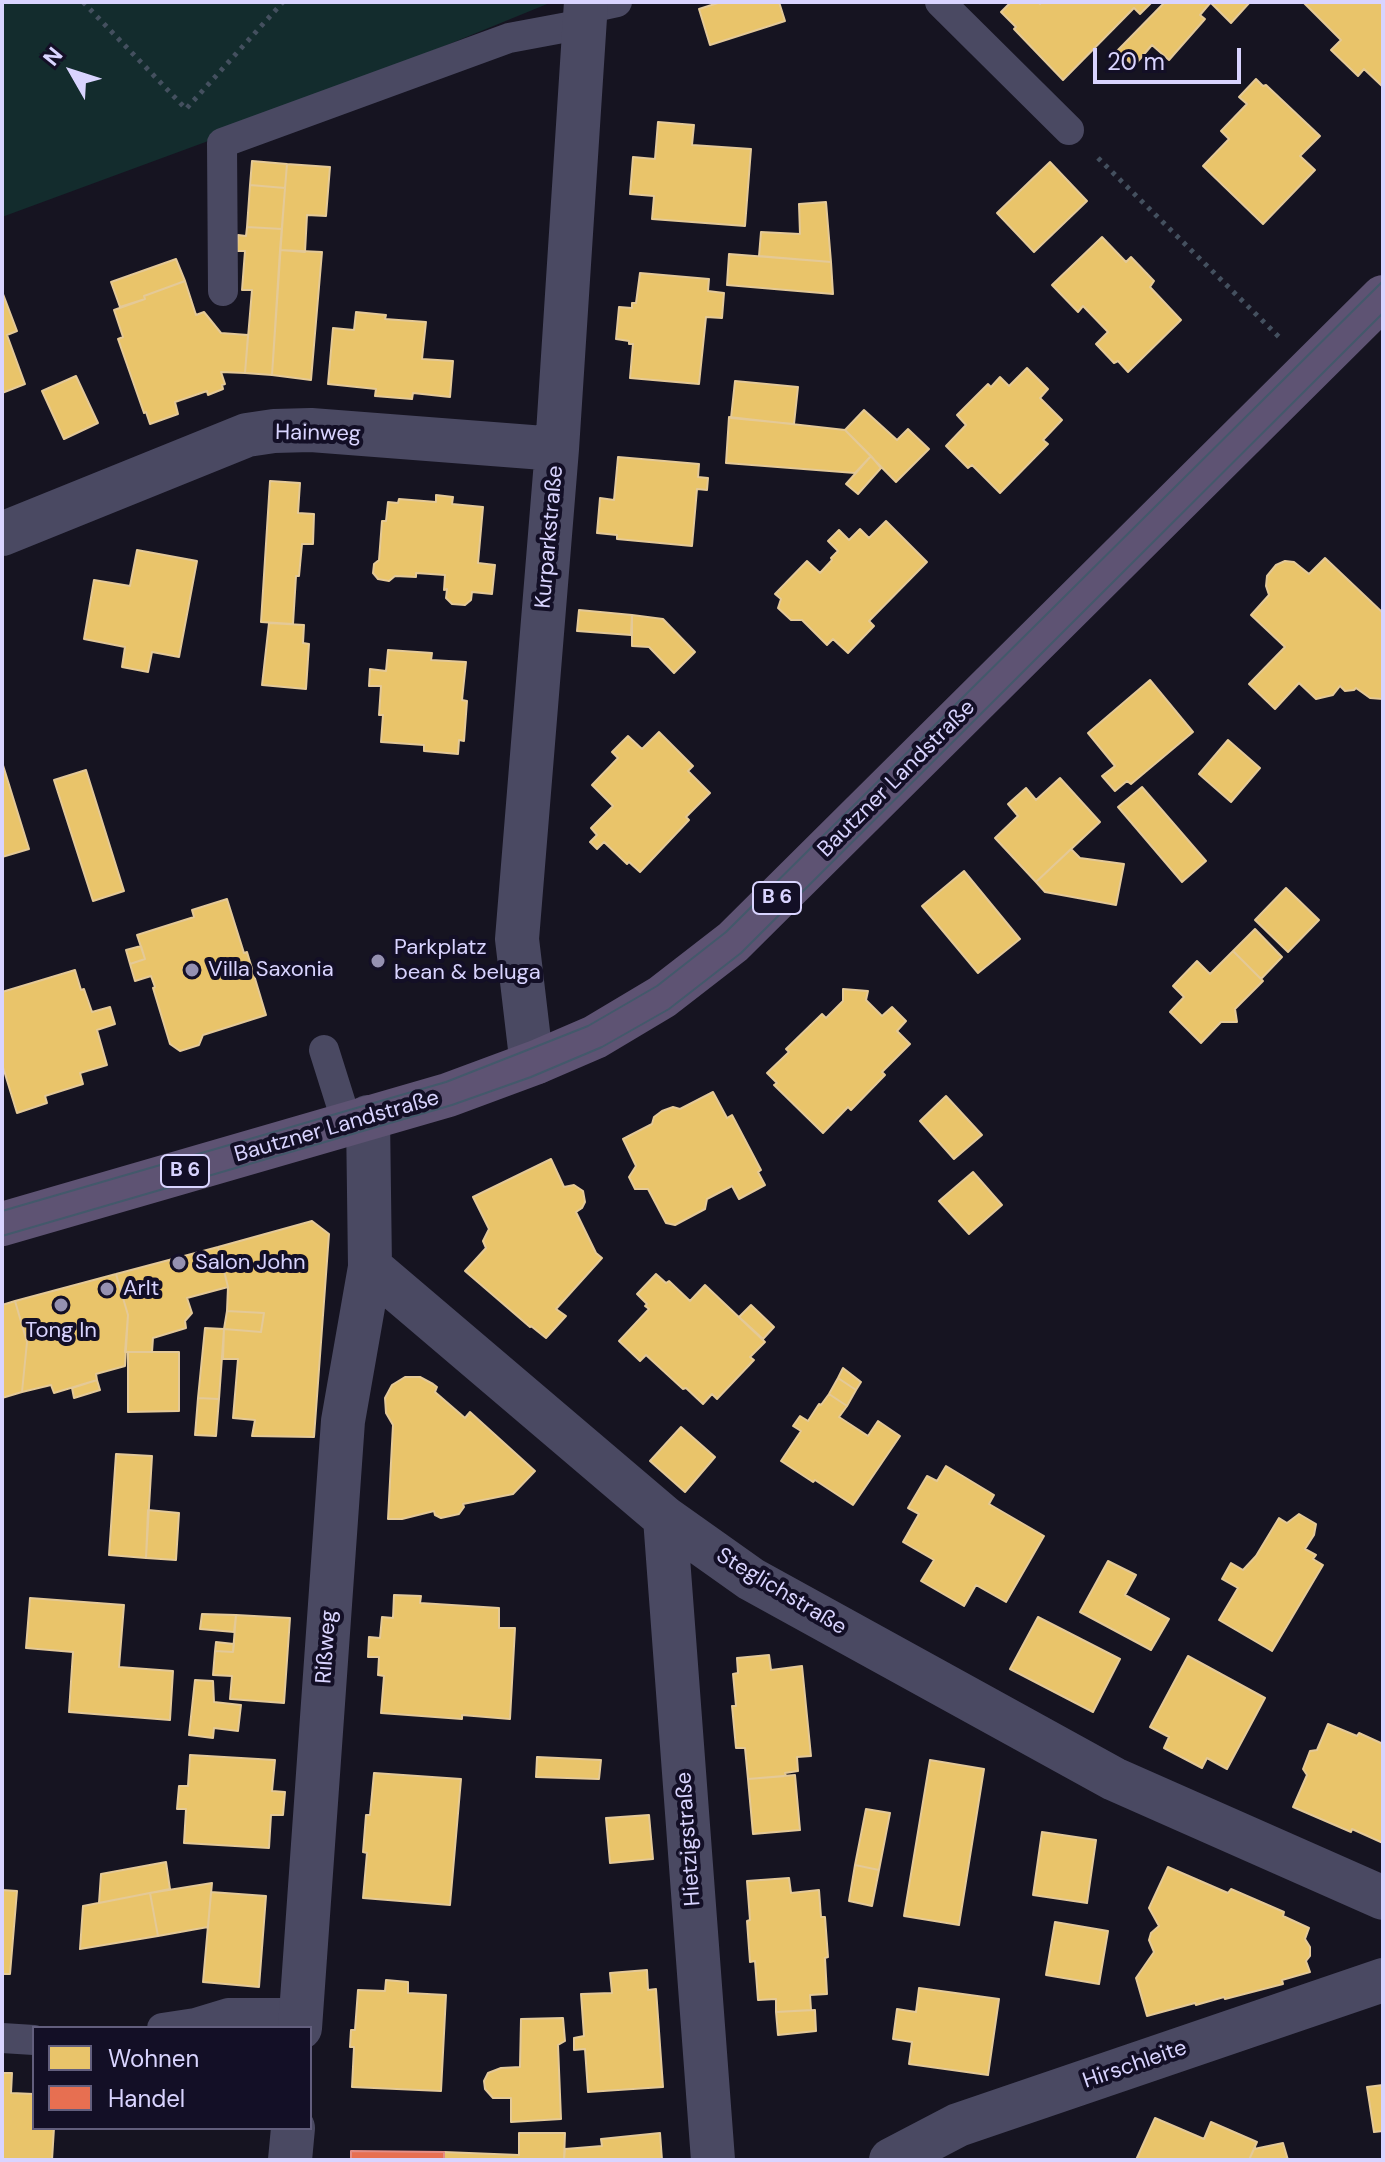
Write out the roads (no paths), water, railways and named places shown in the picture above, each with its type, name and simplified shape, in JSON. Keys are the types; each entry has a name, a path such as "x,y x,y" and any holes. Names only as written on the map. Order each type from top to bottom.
{"main road":[{"name":"Bautzner Landstraße","path":"2,1224 448,1095 595,1037 662,997 733,942 1383,297"}],"street":[{"name":"Kurparkstraße","path":"537,1062 530,1049 517,939 593,9"},
{"name":"Hainweg","path":"2,534 247,435 311,430 557,449"},
{"path":"357,1120 370,1267"},
{"name":"Steglichstraße","path":"370,1267 665,1518 751,1579 1114,1779 1383,1898"},
{"name":"Rißweg","path":"300,2021 343,1421 370,1267"},
{"name":"Hietzigstraße","path":"665,1518 713,2160"},
{"name":"Hirschleite","path":"891,2160 958,2125 1383,1980"},
{"path":"290,2160 293,2130"}],"lane":[{"path":"940,2 1069,130"},
{"path":"223,291 222,143 593,9"},
{"path":"324,1050 357,1120"},
{"path":"175,2026 228,2013 300,2021"},
{"path":"2,2038 32,2040"}],"tram line":[{"path":"2,1211 446,1082 588,1026 657,986 726,932 1383,281"},
{"path":"2,1236 452,1105 602,1047 669,1009 741,953 1383,313"}],"place":[{"name":"Parkplatz bean & beluga","path":"378,961"},
{"name":"Villa Saxonia","path":"192,970"},
{"name":"Salon John","path":"179,1263"},
{"name":"Arlt","path":"107,1289"},
{"name":"Tong In","path":"61,1305"}]}
